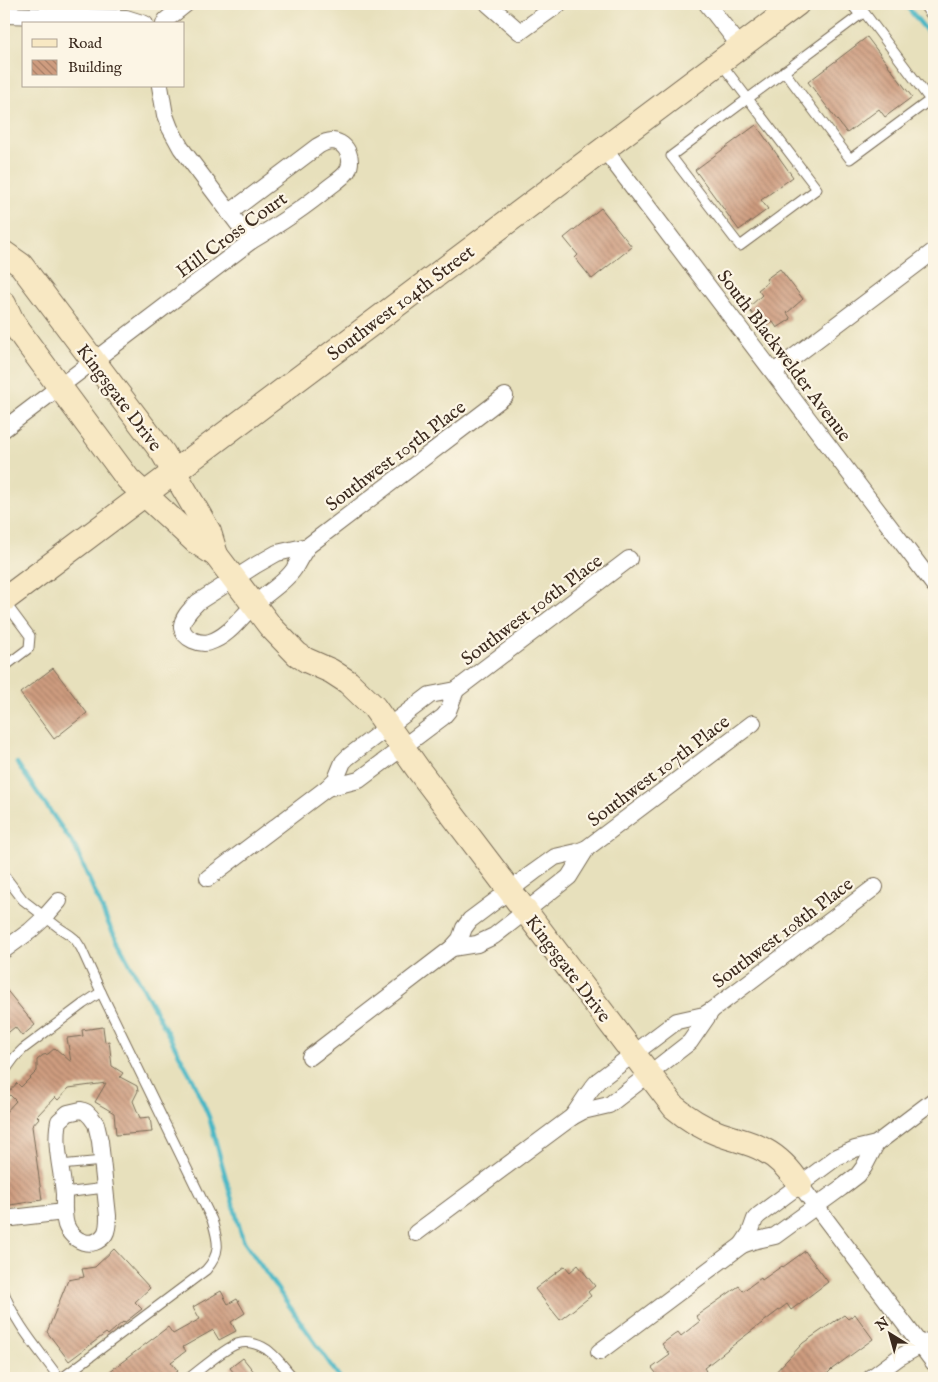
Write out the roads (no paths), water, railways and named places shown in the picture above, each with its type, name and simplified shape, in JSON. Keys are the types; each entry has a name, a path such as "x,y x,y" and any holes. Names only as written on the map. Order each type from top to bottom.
{"street":[{"path":"165,22 186,4"},
{"path":"488,4 520,32 559,4"},
{"path":"707,4 740,46"},
{"name":"Southwest 104th Street","path":"4,600 797,4"},
{"path":"4,15 129,11 143,22"},
{"path":"160,88 165,115 181,148 194,168 251,241"},
{"name":"Hill Cross Court","path":"4,429 251,241 318,196 346,172 350,165 347,150 342,144 325,142 229,213"},
{"name":"South Blackwelder Avenue","path":"604,149 934,585"},
{"path":"774,372 934,251"},
{"name":"Kingsgate Drive","path":"4,253 22,265 163,453 209,532 216,555"},
{"name":"Kingsgate Drive","path":"4,304 13,323 128,479 195,541 216,555 270,626 297,654 348,682 374,707 674,1107 695,1123 715,1133 763,1149 781,1162 793,1174 928,1342 934,1363"},
{"name":"Southwest 105th Place","path":"308,546 277,553 212,593 191,609 183,622 182,628 186,635 200,643 218,638 236,624 293,570 308,546 506,396"},
{"name":"Southwest 106th Place","path":"208,878 327,788 336,778 343,762 348,757 430,694 456,690 629,559"},
{"name":"Southwest 106th Place","path":"327,788 359,780 403,748 448,711 456,690"},
{"name":"Southwest 107th Place","path":"310,1057 452,948 460,939 464,928 470,920 555,857 587,848 753,723"},
{"name":"Southwest 107th Place","path":"452,948 477,944 494,936 569,877 587,848"},
{"name":"Southwest 108th Place","path":"572,1117 592,1086 677,1021 712,1010 875,887"},
{"path":"4,950 30,931 59,901"},
{"name":"Southwest 108th Place","path":"416,1233 572,1117 583,1111 609,1105 690,1042 712,1010"},
{"path":"742,1245 750,1233 754,1219 837,1157 855,1149 876,1144 934,1100"},
{"path":"81,1110 92,1117 96,1124 100,1141 102,1161 106,1188 108,1228 99,1241 82,1243 75,1238 66,1224 64,1212 64,1193 57,1143 59,1122 68,1113 81,1110"},
{"path":"599,1352 742,1245 753,1240 775,1236 817,1206 864,1168 876,1144"},
{"path":"4,1219 64,1212"},
{"path":"871,1378 898,1358 928,1342"}],"lane":[{"path":"851,4 860,15"},
{"path":"923,4 934,19"},
{"path":"720,62 748,98 817,189 740,246 671,156 748,98 784,71 864,12 930,100 850,159 784,71"},
{"path":"4,600 30,636 29,648 4,667"},
{"path":"4,875 23,900 75,939 89,964 212,1220 218,1242 213,1262 206,1270 61,1378 23,1329 4,1292"},
{"path":"4,1072 23,1049 101,992"},
{"path":"60,1165 102,1161"},
{"path":"64,1193 106,1188"},
{"path":"190,1378 229,1348 244,1342 257,1344 271,1352 294,1378"}],"waterway":[{"path":"905,4 934,40"},
{"path":"17,763 75,847 110,927 193,1080 209,1117 243,1240 340,1378"}]}
